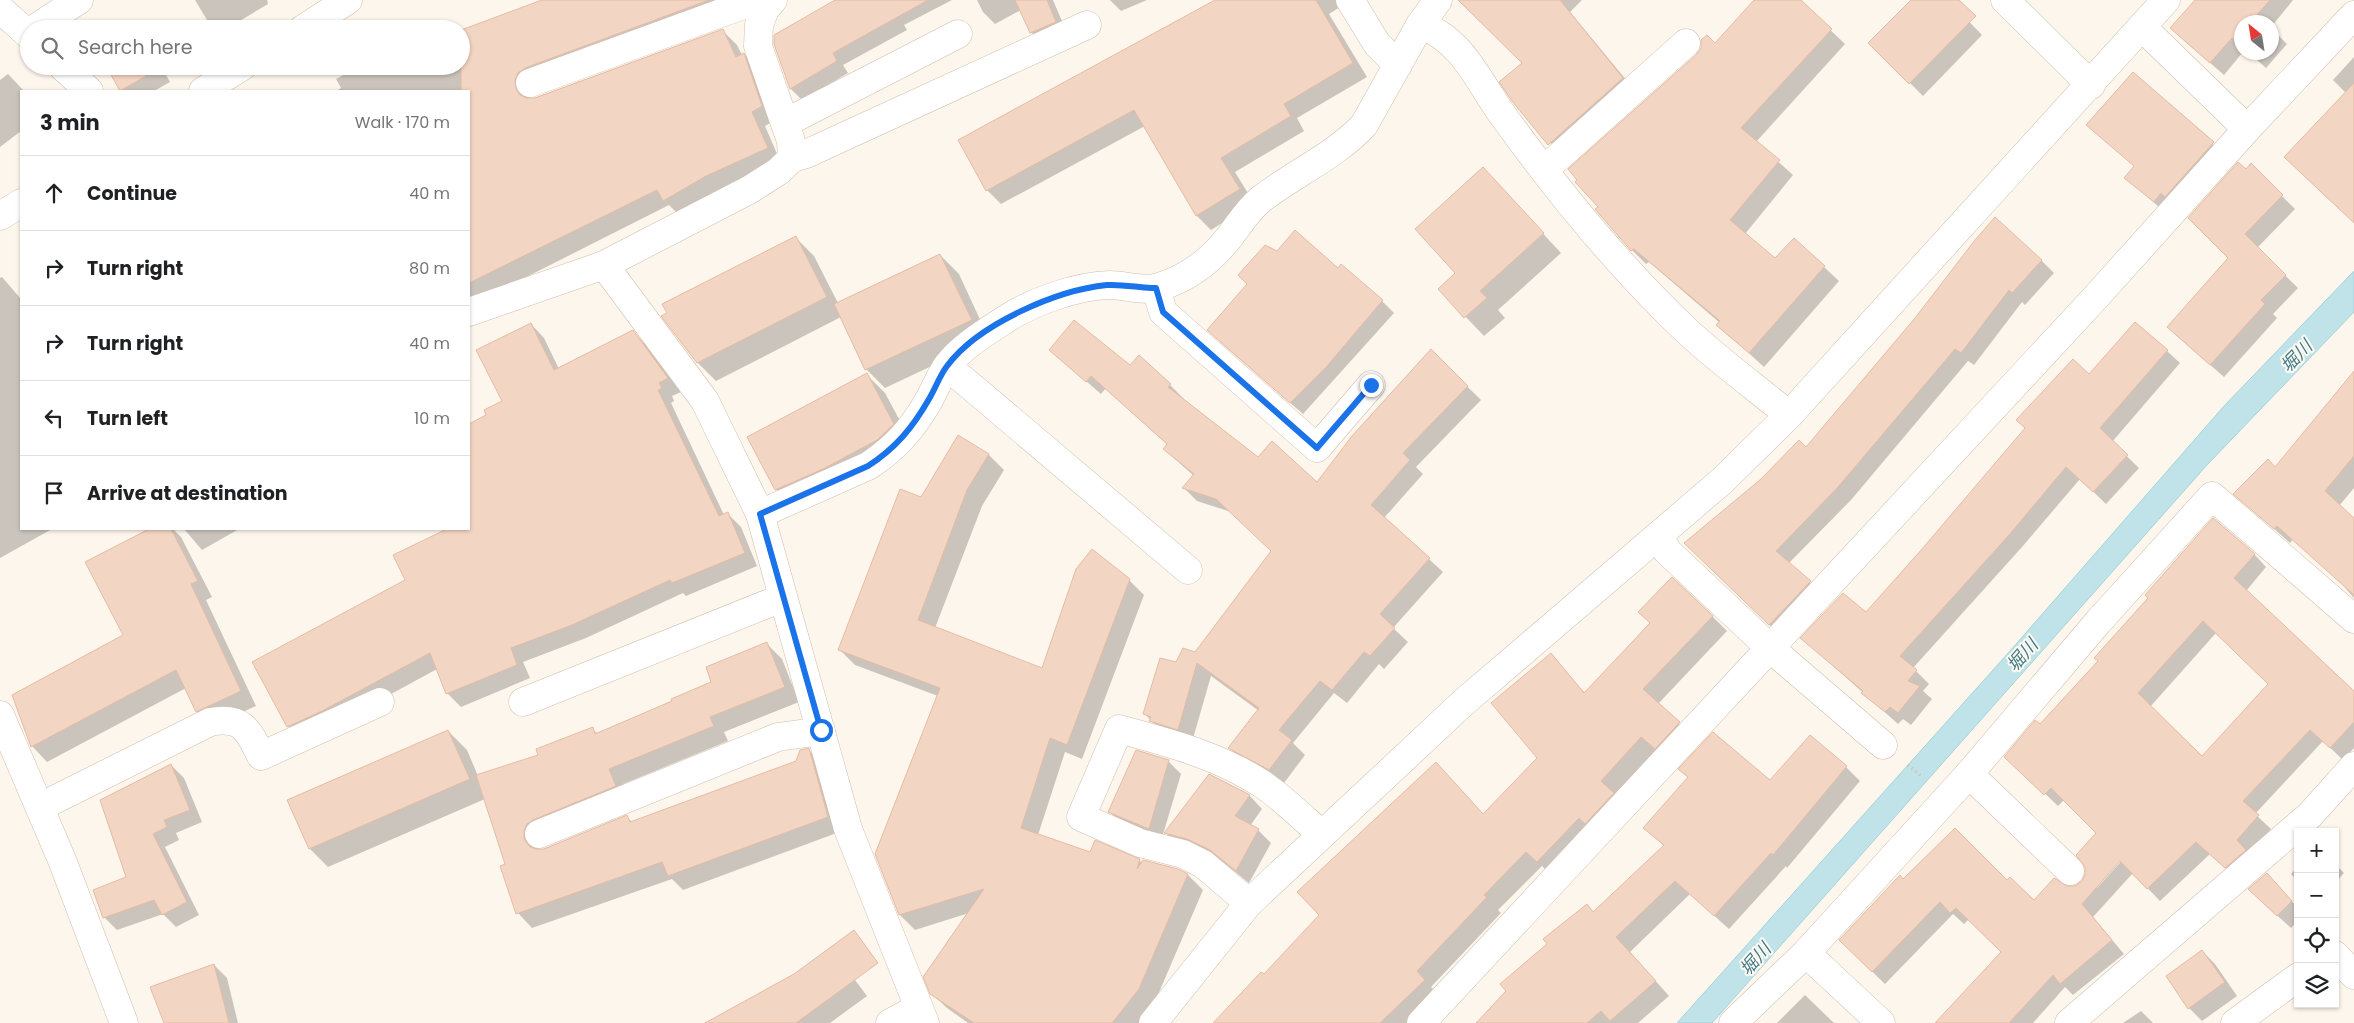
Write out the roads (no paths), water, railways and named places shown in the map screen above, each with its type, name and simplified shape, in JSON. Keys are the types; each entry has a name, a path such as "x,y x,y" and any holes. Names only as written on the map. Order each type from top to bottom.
{"street":[{"path":"48,20 79,0"},
{"path":"316,20 348,0"},
{"path":"1350,0 1377,44 1398,65"},
{"path":"760,514 868,466 882,457 903,439 912,428 947,366 964,349 1008,318 1037,304 1074,290 1109,285 1156,288 1189,275 1211,258 1260,200 1356,134 1372,114 1420,25 1438,0"},
{"path":"2005,0 2091,85"},
{"path":"1153,1023 1249,903 1321,834 1464,702 1723,480 1788,415 2091,85 2166,0"},
{"path":"530,82 743,5 769,4 759,25 758,46 791,141 792,158"},
{"path":"0,9 20,24"},
{"path":"1421,1023 2088,305 2354,14"},
{"path":"470,312 604,265 749,190 779,171 792,158 806,154 1086,25"},
{"path":"1420,25 1435,30 1465,57 1504,117 1544,170 1631,273 1690,333 1788,415"},
{"path":"2142,27 2247,129"},
{"path":"785,123 958,34"},
{"path":"1544,170 1686,43"},
{"path":"72,75 88,90"},
{"path":"205,90 229,75"},
{"path":"0,216 20,204"},
{"path":"604,265 705,401 760,514 848,828 921,1015 890,1023"},
{"path":"1156,288 1163,312 1317,448 1371,385"},
{"path":"947,366 1188,570"},
{"path":"1734,1023 1806,953 1969,774 2098,622 2212,496 2354,619"},
{"path":"1659,535 1667,551 1770,648 1893,753"},
{"path":"523,702 782,598"},
{"path":"40,807 210,722 227,719 240,724 252,737 261,756 380,702"},
{"path":"0,715 62,860 124,1023"},
{"path":"1249,903 1203,864 1183,854 1140,843 1081,817 1119,729 1184,746 1236,768 1284,800 1321,834"},
{"path":"539,834 778,736 821,730"},
{"path":"2069,1023 2310,815 2354,766"},
{"path":"1969,774 2070,871"},
{"path":"1806,953 1881,1023"},
{"path":"2339,959 2354,975"},
{"path":"2235,1023 2294,980"}],"water":[{"name":"堀川","path":"2354,271 2354,312 2207,465 1712,1023 1677,1023 2010,651 2224,406"}]}
